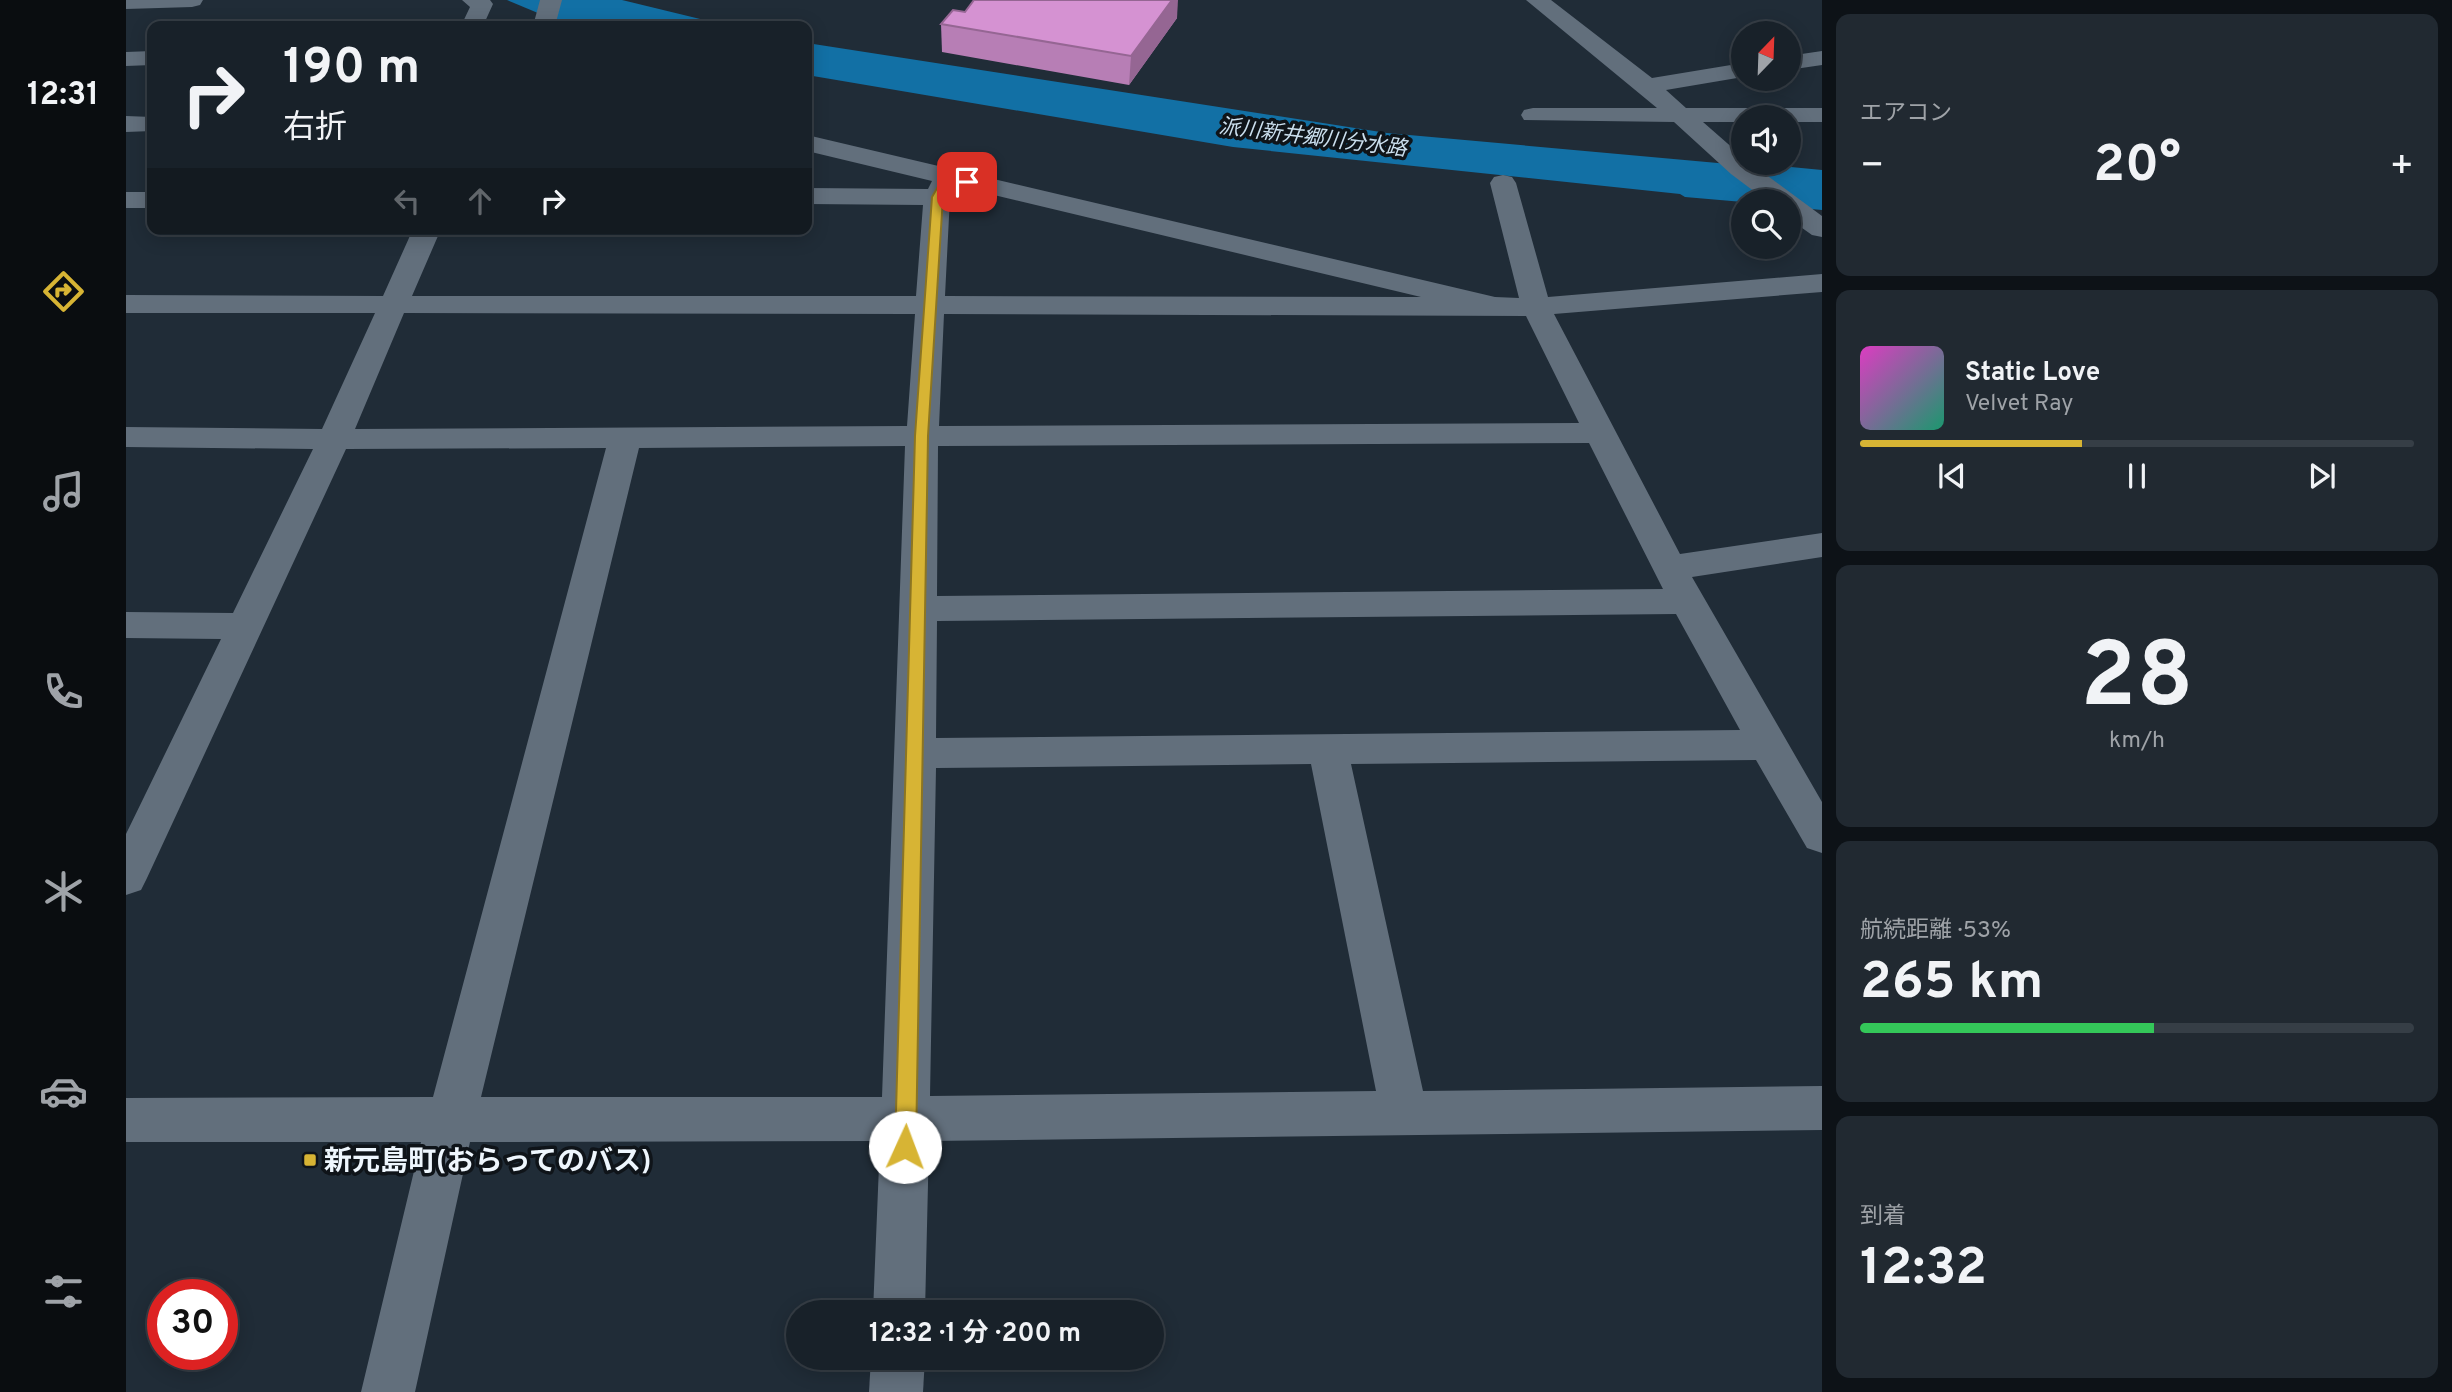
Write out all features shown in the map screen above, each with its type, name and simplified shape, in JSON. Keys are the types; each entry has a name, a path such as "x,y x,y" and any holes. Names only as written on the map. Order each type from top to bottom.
{"street":[{"path":"126,2 192,0"},
{"path":"473,0 482,4 474,21"},
{"path":"545,21 551,0"},
{"path":"1537,0 1647,86 1740,168 1768,189"},
{"path":"126,59 147,58"},
{"path":"1801,61 1822,58"},
{"path":"1647,86 1731,72"},
{"path":"1533,115 1822,115"},
{"path":"126,124 147,124"},
{"path":"812,145 942,187 1495,306"},
{"path":"1503,183 1536,307 1669,568 1767,745 1807,788 1822,836"},
{"path":"812,196 942,187"},
{"path":"899,1300 916,753 922,436 930,303 942,187"},
{"path":"126,200 147,200"},
{"path":"1801,214 1822,229"},
{"path":"126,878 334,439 424,235"},
{"path":"126,304 930,303 1536,307 1822,283"},
{"path":"126,437 334,439 1598,433"},
{"path":"388,1392 451,1120 625,438"},
{"path":"1669,568 1822,545"},
{"path":"919,609 1687,601"},
{"path":"126,625 245,626"},
{"path":"916,753 1767,745"},
{"path":"1328,749 1405,1114"},
{"path":"126,1120 906,1119 1822,1108"},
{"path":"896,1392 897,1370"}],"water":[{"path":"507,0 622,0 708,21 557,21"},
{"name":"派川新井郷川分水路","path":"812,44 1387,133 1731,164 1731,175 1801,175 1801,168 1822,170 1822,210 1801,208 1801,189 1731,189 1731,201 1685,197 1680,194 1233,147 812,76"}],"building":[{"path":"974,0 1172,0 1131,56 941,24 953,10 965,12"}],"place":[{"name":"新元島町(おらってのバス)","path":"310,1160"}],"route":[{"path":"905,1147 922,436 930,303 937,197 947,178 967,182"}]}
